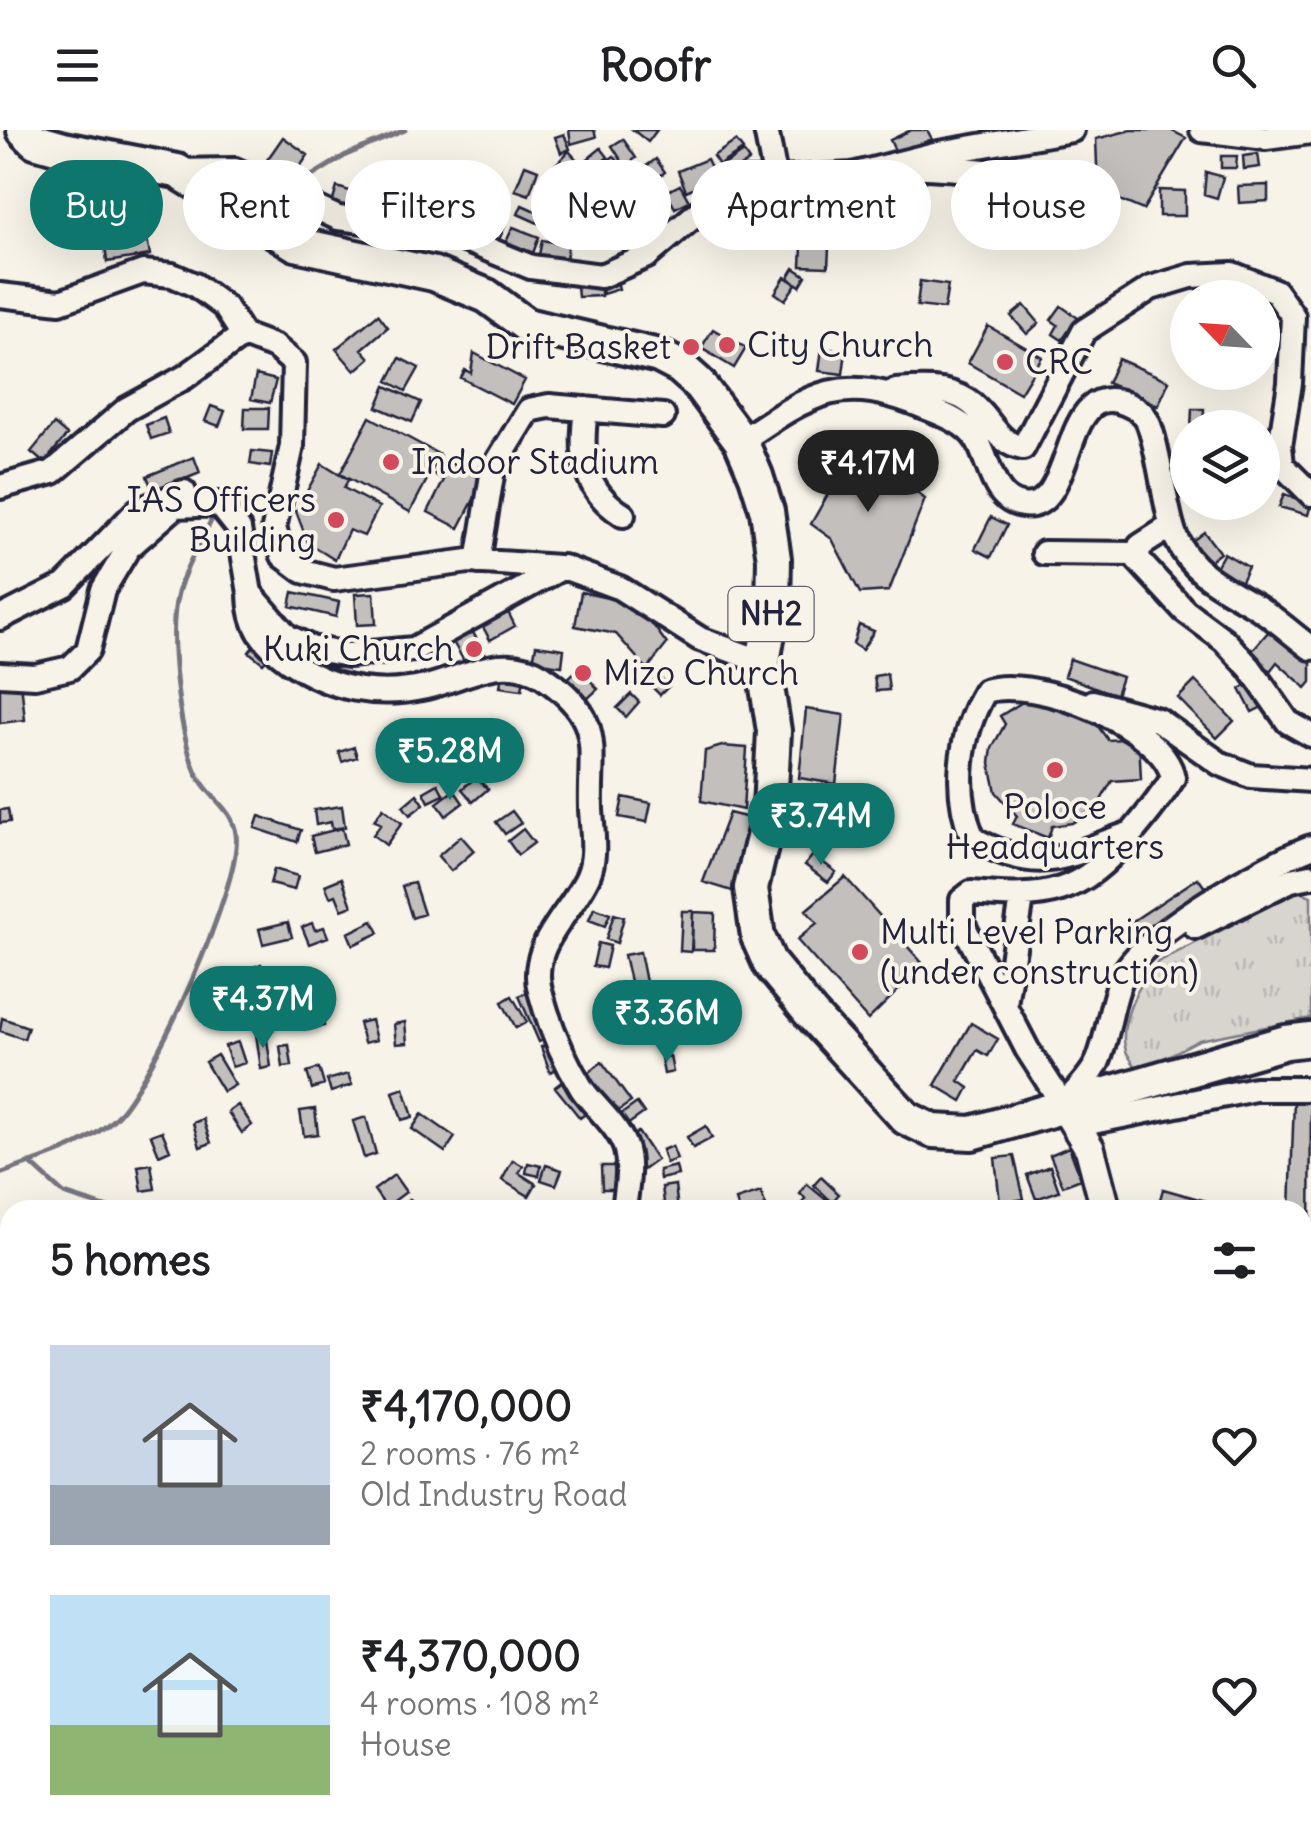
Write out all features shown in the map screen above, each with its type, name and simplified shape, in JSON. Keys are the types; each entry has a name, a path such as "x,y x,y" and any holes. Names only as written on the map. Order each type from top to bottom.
{"highway":[{"name":"NH2","path":"24,130 35,140 63,149 177,172 296,244 434,274 487,296 526,324 659,356 680,366 698,383 741,442 768,511 774,559 773,604 763,662 774,731 770,809 751,888 758,936 770,964 863,1076 906,1118 933,1131 972,1133 1071,1115 1286,1042 1311,1039"}],"main road":[{"path":"1071,1115 1090,1149 1103,1200"}],"street":[{"path":"913,160 1072,130"},
{"path":"1202,130 1266,138 1311,132"},
{"path":"769,134 772,160"},
{"path":"177,172 235,170 272,183 307,207 338,218 422,228 453,235 531,267 601,276 647,256 691,218"},
{"path":"0,295 60,302 143,272 172,275 195,285 225,307 243,334 276,347 294,364 292,446 274,528 283,556 304,571 334,579 478,562 563,567 620,588 700,639 763,662"},
{"path":"741,442 817,394 836,388 930,389 971,402 1002,438 1023,448 1084,330 1150,288 1192,276 1232,274 1275,291 1293,316 1290,383 1280,446 1282,465 1311,494"},
{"path":"0,487 53,472 127,409 186,377 243,334"},
{"path":"888,391 969,430 1005,497 1020,505 1036,505 1051,496 1075,428 1096,405 1112,403 1139,411 1152,423 1162,497 1171,526 1191,562 1209,580 1261,609 1311,648"},
{"path":"478,562 492,468 520,418 538,406 664,416"},
{"path":"586,409 584,466 598,494 624,516"},
{"path":"0,618 66,585 137,510 167,496 195,490 217,494 226,513"},
{"path":"0,674 35,676 70,668 88,650 110,575 150,526 176,506 218,504 238,528 253,624 273,649 317,678 345,689 426,687 490,665 517,668 546,678 588,727 595,760 592,860 571,906 545,943 537,975 568,1063 626,1146 624,1200"},
{"path":"1135,554 1140,546 1171,526"},
{"path":"1044,553 1135,554"},
{"path":"1135,554 1165,592 1250,668 1288,722 1311,736"},
{"path":"250,593 287,636 311,648 348,655 379,653 414,649 563,567"},
{"path":"1132,833 1036,863 1013,859 972,839 963,815 960,782 975,708 985,691 1006,684 1158,720 1219,763 1252,776 1311,780"},
{"path":"1070,698 1142,738 1170,763 1173,778 1110,860 1069,890 1022,898 971,893 962,900 959,912 1005,1004 1071,1115"},
{"path":"1071,1115 1096,1064 1123,976 1147,947 1242,882 1311,847"},
{"path":"1147,947 1291,880 1311,876"},
{"path":"1005,1004 1022,898"},
{"path":"1071,1115 1255,1089 1311,1089"}],"green space":[{"path":"1299,891 1311,896 1311,1018 1199,1040 1139,1071 1126,1051 1127,1016 1144,980 1158,962"}],"building":[{"path":"569,130 594,130 596,137 571,144"},
{"path":"633,130 657,130 648,142"},
{"path":"911,130 927,130 932,139 897,155 890,140"},
{"path":"1131,130 1170,130 1186,138 1143,210 1121,201 1121,160 1097,160 1096,139"},
{"path":"564,134 570,149 561,153 555,137"},
{"path":"283,137 308,155 305,160 267,160"},
{"path":"623,139 636,158 621,160 612,146"},
{"path":"736,141 743,150 727,160 716,160 713,156"},
{"path":"601,148 608,157 604,160 586,160"},
{"path":"569,151 577,160 560,160"},
{"path":"743,152 748,160 731,160"},
{"path":"1258,154 1260,167 1244,169 1243,156"},
{"path":"1221,156 1237,156 1236,168 1221,168"},
{"path":"525,165 531,167 529,195 515,190"},
{"path":"691,166 691,189 686,191 678,171"},
{"path":"1206,172 1223,177 1217,198 1204,194"},
{"path":"680,185 689,201 675,208 671,190"},
{"path":"1268,185 1268,201 1239,203 1238,186"},
{"path":"337,187 345,190 345,208 332,204"},
{"path":"1159,190 1185,191 1185,216 1159,216"},
{"path":"522,205 531,209 531,220 518,214"},
{"path":"513,227 531,234 533,253 511,244"},
{"path":"106,250 149,250 150,255 107,262"},
{"path":"540,250 567,250 566,260 539,255"},
{"path":"802,250 829,250 828,267 801,266"},
{"path":"794,268 806,276 800,286 788,278"},
{"path":"785,277 796,284 785,300 775,293"},
{"path":"617,281 619,289 603,294 601,285"},
{"path":"920,281 948,285 944,309 917,306"},
{"path":"601,285 601,296 578,297 577,287"},
{"path":"1024,305 1039,323 1027,334 1011,316"},
{"path":"1061,306 1078,318 1062,340 1053,334 1058,325 1051,320"},
{"path":"378,314 388,327 362,349 370,358 355,371 336,349"},
{"path":"988,326 1042,357 1020,393 968,363"},
{"path":"713,329 746,348 734,368 701,348"},
{"path":"822,348 846,351 843,374 819,371"},
{"path":"474,353 525,380 512,404 461,378 465,370 471,373"},
{"path":"400,358 419,368 406,391 388,381"},
{"path":"1118,359 1169,381 1158,406 1107,383"},
{"path":"256,375 276,380 270,403 251,399"},
{"path":"386,386 421,402 412,422 377,407"},
{"path":"211,406 225,411 219,426 205,421"},
{"path":"245,408 269,408 268,429 244,429"},
{"name":"Indoor Stadium","path":"370,417 440,455 410,512 340,474"},
{"path":"164,418 169,433 151,439 146,425"},
{"path":"54,424 67,435 44,463 31,452"},
{"path":"878,438 884,468 925,499 889,591 860,593 832,539 811,524 837,478 832,446"},
{"path":"252,451 272,453 270,467 250,464"},
{"path":"194,457 200,473 153,492 147,476"},
{"path":"443,459 484,480 459,528 428,512 444,480 435,475"},
{"name":"IAS Officers Building","path":"322,464 348,480 344,488 379,507 364,536 349,530 335,560 308,543 296,511"},
{"path":"1284,494 1311,504 1308,515 1280,504"},
{"path":"991,517 1007,525 991,557 975,549"},
{"path":"1204,532 1220,553 1203,566 1187,545"},
{"path":"1224,553 1248,567 1240,583 1215,569"},
{"path":"293,592 339,602 336,617 290,606"},
{"path":"581,592 612,599 648,618 667,644 647,669 616,634 575,626"},
{"path":"374,593 376,624 357,625 355,594"},
{"path":"508,612 515,626 490,640 482,625"},
{"path":"1275,624 1311,656 1311,682 1306,688 1277,662 1270,671 1250,653"},
{"path":"859,625 874,631 862,650 853,644"},
{"path":"472,631 487,656 468,668 453,642"},
{"path":"255,644 270,655 263,663 249,652"},
{"path":"536,645 564,649 562,666 533,662"},
{"path":"1070,659 1122,677 1116,695 1064,676"},
{"path":"579,668 598,689 585,701 566,680"},
{"path":"653,671 669,686 660,695 645,680"},
{"path":"502,674 524,678 522,690 500,687"},
{"path":"887,674 889,690 876,691 874,676"},
{"path":"1257,680 1270,703 1252,712 1240,689"},
{"path":"1195,681 1234,721 1217,738 1178,698"},
{"path":"21,682 25,720 0,723 0,684"},
{"path":"1037,693 1089,714 1108,740 1139,738 1141,779 1112,781 1097,807 1072,823 1052,826 1048,838 1013,824 1017,816 996,792 990,763 992,748 1005,724 1000,716"},
{"path":"631,694 639,702 626,717 617,708"},
{"path":"806,709 844,715 836,784 799,778"},
{"path":"722,746 747,748 743,810 701,801 705,751"},
{"path":"354,747 357,757 342,762 339,752"},
{"path":"476,777 488,789 473,802 462,789"},
{"path":"438,784 444,795 429,802 424,792"},
{"path":"454,790 463,803 446,816 437,803"},
{"path":"417,794 424,804 410,815 403,806"},
{"path":"623,797 651,803 647,822 619,817"},
{"path":"342,806 345,827 332,829 331,822 316,825 314,810"},
{"path":"383,808 402,823 386,845 373,835 381,824 374,820"},
{"path":"8,809 10,822 0,823 0,810"},
{"path":"512,811 521,823 505,834 496,822"},
{"path":"729,813 749,818 732,891 703,882"},
{"path":"259,816 301,830 297,842 255,828"},
{"path":"342,828 346,844 315,852 311,836"},
{"path":"523,829 534,843 518,855 508,841"},
{"path":"461,836 474,851 451,871 438,856"},
{"path":"813,855 836,872 828,882 805,865"},
{"path":"274,869 298,876 294,890 270,884"},
{"name":"Multi Level Parking (under construction)","path":"845,877 924,965 868,1020 797,940 817,923 806,910"},
{"path":"342,878 352,906 342,910 336,895 330,897 325,885"},
{"path":"1198,878 1208,892 1139,938 1130,923"},
{"path":"414,883 424,914 412,918 402,886"},
{"path":"594,908 610,914 605,926 589,920"},
{"path":"682,911 693,911 691,952 680,951"},
{"path":"693,912 715,913 714,950 692,950"},
{"path":"614,914 624,917 617,943 606,939"},
{"path":"373,921 379,933 353,945 348,933"},
{"path":"288,922 292,937 263,944 259,929"},
{"path":"312,923 315,930 324,927 328,937 309,944 302,927"},
{"path":"598,943 610,946 605,968 593,966"},
{"path":"640,952 646,982 631,986 624,955"},
{"path":"261,964 269,980 256,986 249,969"},
{"path":"247,978 254,989 245,995 238,983"},
{"path":"277,983 291,1002 276,1014 261,995"},
{"path":"533,990 553,1035 539,1042 519,996"},
{"path":"512,996 527,1022 516,1028 502,1002"},
{"path":"322,1010 324,1026 305,1029 302,1013"},
{"path":"2,1018 28,1027 24,1039 0,1031"},
{"path":"371,1020 376,1040 364,1043 359,1023"},
{"path":"405,1022 407,1043 396,1044 394,1024"},
{"path":"971,1023 998,1039 988,1056 977,1050 959,1081 969,1088 962,1101 935,1085"},
{"path":"266,1033 271,1067 261,1069 256,1034"},
{"path":"238,1042 245,1063 232,1067 225,1046"},
{"path":"554,1042 562,1067 550,1072 541,1047"},
{"path":"289,1045 292,1066 283,1067 280,1046"},
{"path":"217,1055 235,1085 223,1092 205,1062"},
{"path":"670,1056 673,1072 664,1074 661,1058"},
{"path":"602,1062 631,1102 615,1113 586,1074"},
{"path":"319,1068 324,1085 312,1089 307,1072"},
{"path":"348,1074 352,1085 331,1092 327,1080"},
{"path":"564,1080 589,1111 580,1118 555,1087"},
{"path":"404,1088 413,1117 402,1120 393,1092"},
{"path":"1294,1100 1311,1100 1310,1200 1290,1200"},
{"path":"637,1103 644,1113 627,1125 620,1115"},
{"path":"238,1105 252,1125 242,1133 228,1112"},
{"path":"315,1109 318,1134 304,1136 300,1111"},
{"path":"422,1114 455,1137 445,1152 412,1129"},
{"path":"366,1117 376,1154 364,1158 353,1121"},
{"path":"203,1119 211,1143 200,1147 193,1123"},
{"path":"706,1126 712,1138 693,1148 687,1137"},
{"path":"162,1131 170,1150 159,1155 151,1135"},
{"path":"638,1132 657,1160 643,1170 630,1138"},
{"path":"672,1146 677,1159 666,1163 662,1150"},
{"path":"1069,1147 1081,1179 1063,1186 1050,1155"},
{"path":"1014,1156 1024,1199 1000,1200 995,1158"},
{"path":"513,1160 523,1166 519,1173 536,1184 529,1196 502,1180"},
{"path":"528,1163 541,1166 539,1176 526,1173"},
{"path":"151,1164 155,1189 142,1191 138,1166"},
{"path":"546,1165 562,1170 556,1185 541,1180"},
{"path":"601,1166 614,1166 615,1189 602,1189"},
{"path":"676,1166 678,1175 660,1179 659,1170"},
{"path":"1050,1166 1059,1191 1036,1199 1027,1175"},
{"path":"394,1175 406,1192 395,1200 381,1200 374,1190"},
{"path":"821,1177 839,1194 830,1200 814,1185"},
{"path":"807,1184 826,1200 805,1200 800,1194"},
{"path":"675,1185 677,1200 664,1200 662,1187"},
{"path":"1163,1189 1202,1200 1160,1200"},
{"path":"761,1192 764,1200 736,1200"}],"waterway":[{"path":"325,168 405,130"},
{"path":"0,1174 76,1145 115,1118 131,1098 171,1026 225,894 236,834 230,817 200,780 190,755 176,683 174,632 181,582 216,510"},
{"path":"30,1163 64,1194 83,1200"}],"place":[{"name":"City Church","path":"727,345"},
{"name":"Drift Basket","path":"691,347"},
{"name":"CRC","path":"1005,362"},
{"name":"Indoor Stadium","path":"391,462"},
{"name":"IAS Officers Building","path":"336,520"},
{"name":"Kuki Church","path":"474,649"},
{"name":"Mizo Church","path":"583,673"},
{"name":"Poloce Headquarters","path":"1055,770"},
{"name":"Multi Level Parking (under construction)","path":"860,952"}]}
